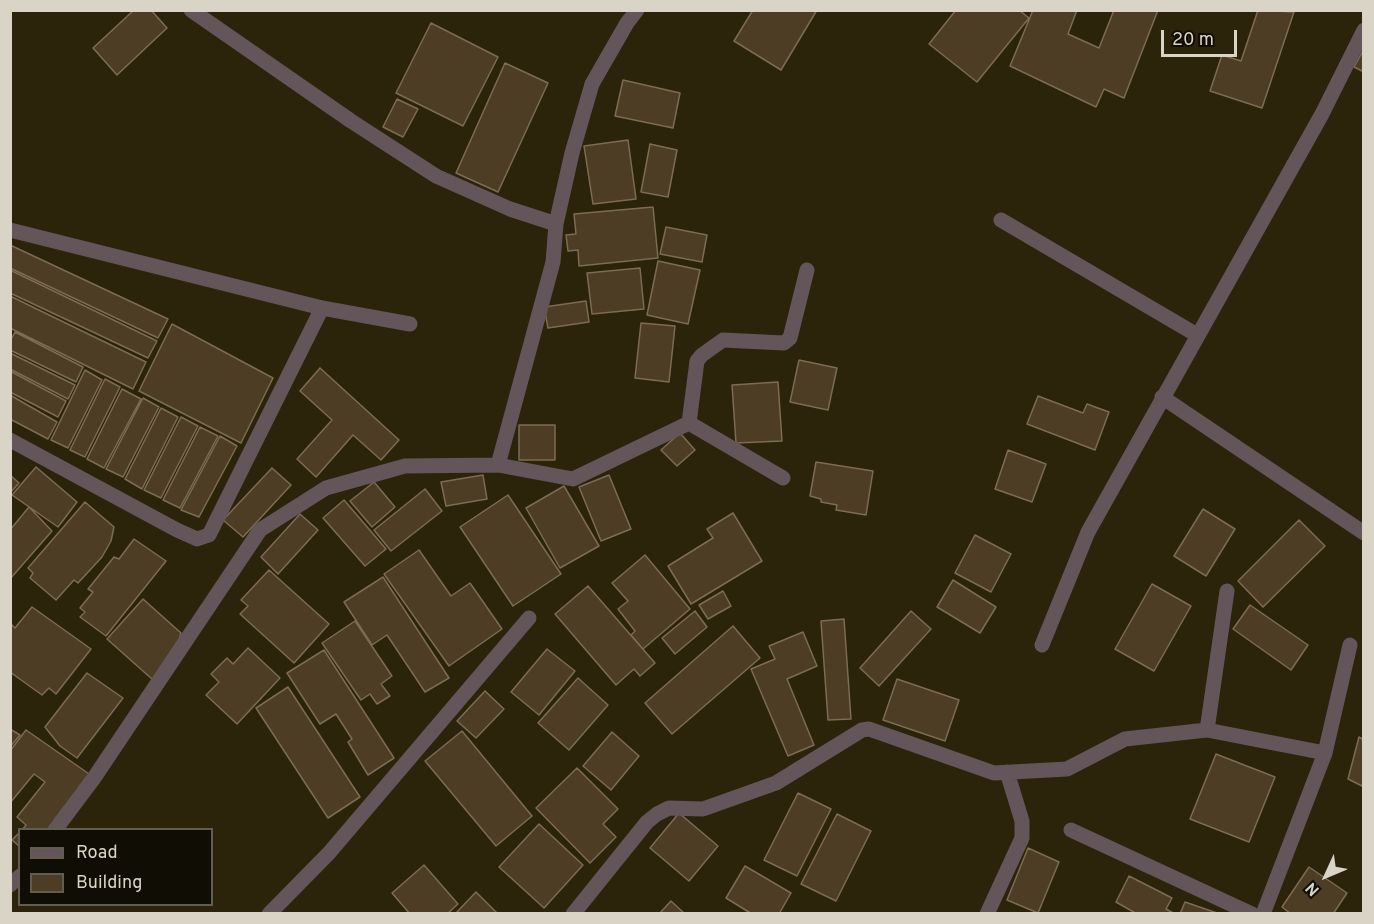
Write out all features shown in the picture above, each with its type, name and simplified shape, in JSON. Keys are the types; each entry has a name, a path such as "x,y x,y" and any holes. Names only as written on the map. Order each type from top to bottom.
{"street":[{"path":"191,10 351,121 436,176 510,209 556,224"},
{"path":"498,465 553,262 556,224 572,153 592,84 637,10"},
{"path":"1042,645 1088,532 1322,114 1364,30"},
{"path":"1001,220 1197,335"},
{"path":"10,230 322,308 410,324"},
{"path":"689,423 697,361 723,340 784,343 790,338 807,270"},
{"path":"10,440 177,530 197,539 209,535 322,308"},
{"path":"1162,397 1364,533"},
{"path":"56,828 94,778 260,530 326,488 405,466 498,465 573,479 689,423"},
{"path":"689,423 783,478"},
{"path":"1207,730 1227,591"},
{"path":"269,914 328,853 529,618"},
{"path":"1263,914 1325,753 1350,645"},
{"path":"573,914 647,822 657,814 669,808 703,809 776,783 861,730 869,729 994,773 1067,769 1125,739 1207,730 1325,753"},
{"path":"987,914 1022,838 1022,821 1008,772"},
{"path":"1071,830 1252,914"}],"building":[{"path":"134,10 151,10 167,28 117,75 93,48"},
{"path":"753,10 817,10 781,70 734,41"},
{"path":"956,10 1019,10 1029,18 977,82 929,44"},
{"path":"1033,10 1077,10 1068,34 1099,48 1114,10 1158,10 1124,98 1104,89 1096,107 1010,66"},
{"path":"1258,10 1294,12 1262,108 1210,91 1222,55 1241,61"},
{"path":"431,23 498,57 463,126 396,93"},
{"path":"1364,49 1364,72 1354,67"},
{"path":"505,63 548,83 498,192 456,173"},
{"path":"623,80 680,93 673,128 615,116"},
{"path":"397,99 418,109 403,137 383,127"},
{"path":"628,140 636,199 593,204 584,146"},
{"path":"650,144 677,150 668,197 641,192"},
{"path":"653,207 658,258 579,266 578,250 568,251 566,235 576,234 574,214"},
{"path":"666,227 707,235 702,262 660,254"},
{"path":"10,245 168,319 158,338 10,268"},
{"path":"658,261 700,270 688,324 647,315"},
{"path":"640,268 644,309 592,314 587,273"},
{"path":"10,270 157,341 148,358 10,293"},
{"path":"10,296 146,362 133,389 10,328"},
{"path":"586,301 589,322 548,328 544,307"},
{"path":"641,323 675,326 669,382 635,378"},
{"path":"172,324 273,378 241,443 139,391"},
{"path":"15,332 83,367 76,382 10,350 10,341"},
{"path":"10,353 75,385 68,399 10,369"},
{"path":"799,360 837,368 828,410 790,402"},
{"path":"320,368 399,440 381,460 353,435 316,477 297,459 332,420 300,391"},
{"path":"85,370 102,380 68,448 51,440"},
{"path":"10,371 66,401 58,417 10,392"},
{"path":"105,379 120,387 85,457 70,450"},
{"path":"778,382 782,441 736,443 732,385"},
{"path":"122,389 141,399 104,468 87,459"},
{"path":"10,395 57,422 48,439 10,419"},
{"path":"1038,396 1083,413 1087,404 1109,412 1095,450 1027,424"},
{"path":"143,398 159,407 123,477 106,469"},
{"path":"161,408 178,417 142,489 125,479"},
{"path":"181,417 198,426 161,498 144,490"},
{"path":"519,425 555,425 555,460 519,460"},
{"path":"200,427 218,436 180,508 163,500"},
{"path":"680,433 695,450 677,466 661,450"},
{"path":"220,436 237,446 199,517 181,510"},
{"path":"1008,450 1046,464 1032,502 995,489"},
{"path":"816,462 873,471 866,515 836,510 837,505 821,502 821,499 810,496"},
{"path":"36,467 77,502 58,527 12,495"},
{"path":"272,468 291,485 243,537 223,520"},
{"path":"10,475 19,483 10,493"},
{"path":"483,475 487,499 446,506 441,482"},
{"path":"609,475 631,529 601,541 579,487"},
{"path":"374,482 395,507 372,527 350,501"},
{"path":"564,486 599,546 560,568 526,508"},
{"path":"425,489 442,511 391,551 374,530"},
{"path":"508,495 561,574 513,606 460,527"},
{"path":"344,500 386,549 365,566 323,518"},
{"path":"85,502 114,527 111,541 102,557 78,583 74,580 56,600 30,578 33,573 28,568"},
{"path":"29,507 52,531 10,579 10,530"},
{"path":"1203,509 1235,529 1206,576 1174,556"},
{"path":"733,513 762,561 691,604 668,566 713,538 707,529"},
{"path":"300,514 318,530 278,574 261,557"},
{"path":"1299,520 1325,546 1263,607 1238,581"},
{"path":"975,535 1011,554 991,592 955,573"},
{"path":"134,539 166,561 106,636 80,617 85,612 80,608 93,592 88,589 114,557 119,559"},
{"path":"419,550 451,596 470,583 502,629 449,666 384,574"},
{"path":"645,555 690,609 643,649 631,635 635,631 618,609 628,601 612,583"},
{"path":"269,570 329,624 294,663 240,614 248,606 241,600"},
{"path":"383,577 449,678 425,692 387,635 372,645 344,602"},
{"path":"953,580 996,607 980,633 937,607"},
{"path":"1152,584 1191,606 1154,671 1115,649"},
{"path":"588,586 655,663 640,676 634,669 616,685 555,614"},
{"path":"723,591 731,606 708,619 699,605"},
{"path":"143,599 181,633 175,654 153,680 107,639"},
{"path":"1250,605 1308,645 1291,670 1233,629"},
{"path":"32,607 91,649 56,694 49,688 42,695 10,672 10,623 15,628"},
{"path":"695,611 707,627 675,654 662,638"},
{"path":"911,611 931,629 879,686 860,668"},
{"path":"844,619 851,719 828,720 821,621"},
{"path":"355,621 392,676 381,684 390,696 377,704 370,694 361,700 322,643"},
{"path":"733,626 760,658 672,734 645,703"},
{"path":"803,632 817,666 787,679 814,745 788,756 751,669 775,659 769,646"},
{"path":"248,648 280,678 237,724 206,695 219,682 211,674 227,658 233,664"},
{"path":"547,649 575,671 539,715 511,692"},
{"path":"324,650 394,758 368,775 348,742 352,739 336,714 320,724 287,673"},
{"path":"87,673 123,698 77,758 60,746 45,727"},
{"path":"578,678 608,705 569,750 538,723"},
{"path":"897,679 959,700 945,741 883,720"},
{"path":"288,687 360,797 328,818 256,708"},
{"path":"485,691 504,709 476,738 457,721"},
{"path":"10,729 20,735 10,747"},
{"path":"26,730 92,776 53,828 24,828 26,825 17,817 45,782 34,774 10,803 10,751"},
{"path":"462,731 532,816 496,846 425,761"},
{"path":"612,732 639,756 611,790 583,766"},
{"path":"1359,737 1364,740 1364,787 1348,779"},
{"path":"1216,754 1275,777 1249,842 1190,819"},
{"path":"577,768 618,809 603,824 616,837 590,863 536,808"},
{"path":"798,793 831,809 797,876 764,860"},
{"path":"679,813 718,846 689,881 650,848"},
{"path":"837,814 871,831 836,901 801,884"},
{"path":"539,824 583,865 544,908 499,867"},
{"path":"18,834 18,845 12,840"},
{"path":"1028,848 1059,862 1038,913 1007,900"},
{"path":"424,865 458,904 447,914 410,914 392,893"},
{"path":"745,866 791,893 779,914 752,914 726,898"},
{"path":"1309,867 1347,893 1333,914 1291,914 1282,907"},
{"path":"1129,876 1172,898 1166,909 1175,914 1137,914 1116,902"},
{"path":"476,892 498,914 455,914"},
{"path":"671,901 685,914 659,914"},
{"path":"1185,902 1217,913 1217,914 1180,914"}]}
